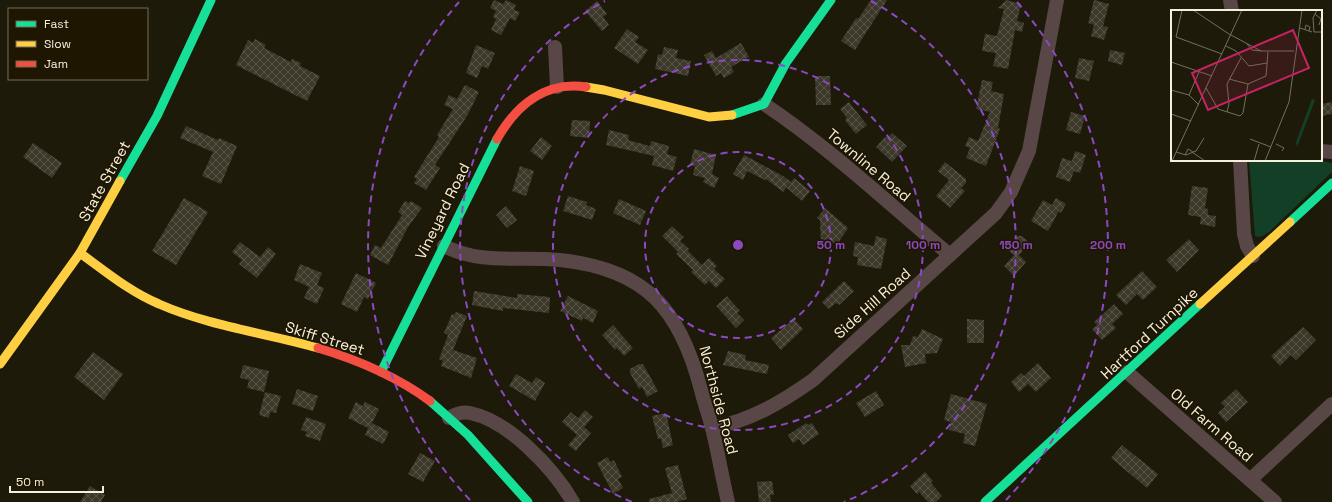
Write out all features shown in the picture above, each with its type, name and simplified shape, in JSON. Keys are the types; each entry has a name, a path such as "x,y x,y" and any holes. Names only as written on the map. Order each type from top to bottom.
{"main road":[{"name":"State Street","path":"0,364 80,253 157,116 211,0"},
{"path":"764,104 772,85 787,60 831,0"},
{"name":"Vineyard Road","path":"381,372 405,321 505,125 520,107 540,94 557,87 578,86 604,90 708,117 719,118 741,113 764,104"},
{"name":"Hartford Turnpike","path":"985,502 1332,183"},
{"name":"Skiff Street","path":"80,253 132,289 157,303 181,312 314,347 352,359 381,372 421,394 449,418 528,502"}],"street":[{"name":"Side Hill Road","path":"712,428 730,425 755,415 790,397 813,380 996,213 1011,192 1022,170 1034,124 1057,0"},
{"path":"1230,0 1232,10"},
{"path":"555,47 557,87"},
{"name":"Townline Road","path":"764,104 785,118 832,156 950,255"},
{"path":"1322,151 1332,152"},
{"path":"1240,161 1244,234 1247,246 1253,256"},
{"name":"Northside Road","path":"444,246 459,254 484,258 558,260 589,264 617,273 644,289 664,308 678,327 696,368 712,428 728,502"},
{"name":"Old Farm Road","path":"1127,372 1275,502"},
{"path":"1250,480 1332,404"},
{"path":"449,418 458,413 469,412 489,420 512,434 534,454 573,502"}],"green space":[{"path":"1249,161 1322,161 1332,163 1332,172 1269,232 1259,237 1255,236"}],"building":[{"path":"494,0 503,4 506,0 516,5 514,10 520,12 515,21 510,18 501,35 491,30 496,19 493,17 496,11 490,8"},
{"path":"871,0 887,0 855,50 841,41 856,18 858,19"},
{"path":"1006,0 1021,4 1017,21 1024,23 1022,32 1015,30 1008,69 993,66 996,53 982,51 985,34 997,36 1004,9 998,8"},
{"path":"1094,0 1109,4 1103,26 1108,27 1104,40 1091,36 1094,25 1088,23"},
{"path":"597,1 607,14 603,17 609,25 602,31 585,11"},
{"path":"627,29 639,37 635,42 648,50 638,64 614,48"},
{"path":"255,39 266,45 264,48 291,62 292,59 301,63 300,66 320,76 307,101 236,65 248,40 253,43"},
{"path":"741,43 749,57 731,67 734,72 724,78 721,73 716,76 704,55 712,51 716,58"},
{"path":"476,45 495,53 488,69 482,66 477,78 466,73"},
{"path":"664,47 678,50 676,58 691,61 688,76 655,69 658,54 662,55"},
{"path":"1110,50 1125,53 1122,65 1108,61"},
{"path":"1079,58 1094,61 1089,81 1075,78"},
{"path":"815,76 830,76 831,105 816,105"},
{"path":"982,80 993,82 991,91 1004,94 998,128 1000,129 986,166 966,158 970,148 965,146 969,137 978,141 990,112 976,109"},
{"path":"465,85 479,92 467,116 435,165 440,168 426,190 414,183 417,179 414,177 439,137 437,135 453,109 444,105 449,95 457,99"},
{"path":"849,102 867,125 856,134 845,120 847,118 840,109"},
{"path":"1332,102 1332,114 1322,116 1322,104"},
{"path":"1071,112 1085,116 1080,134 1066,130"},
{"path":"572,120 590,121 589,138 570,136"},
{"path":"186,126 218,140 219,138 237,146 221,184 202,176 213,152 180,138"},
{"path":"609,130 629,135 628,140 650,146 651,141 669,146 667,154 677,157 673,171 652,165 654,156 606,145"},
{"path":"892,133 907,146 892,162 876,147 885,137 887,138"},
{"path":"541,137 552,146 542,160 530,151"},
{"path":"33,143 62,163 52,178 23,157"},
{"path":"694,149 716,155 712,174 719,178 714,188 703,182 705,178 693,175 695,166 690,165"},
{"path":"1075,151 1086,155 1080,173 1074,171 1070,182 1056,177 1062,158 1072,161"},
{"path":"744,155 783,176 791,182 783,192 766,179 765,180 747,171 743,180 733,174"},
{"path":"945,162 966,179 966,183 961,188 965,191 950,208 936,196 949,180 938,171"},
{"path":"520,166 534,171 526,196 512,191"},
{"path":"794,178 810,191 802,201 787,188"},
{"path":"1192,186 1208,188 1205,208 1208,209 1208,215 1216,216 1215,227 1200,224 1201,217 1188,215"},
{"path":"568,196 587,202 586,205 596,209 592,220 563,211"},
{"path":"184,198 208,212 176,265 152,251"},
{"path":"1056,198 1066,204 1061,213 1059,211 1048,231 1031,221 1043,200 1052,205"},
{"path":"619,199 646,211 640,225 613,213"},
{"path":"405,201 409,203 411,201 422,208 408,227 388,265 370,255 375,245 381,248 402,215 398,212"},
{"path":"506,206 517,220 507,228 496,215"},
{"path":"825,208 848,228 838,243 821,244 820,220 817,218"},
{"path":"672,226 684,237 680,241 689,249 688,251 702,265 709,258 717,266 714,269 725,279 716,288 709,281 705,285 691,272 693,270 676,254 678,252 662,236"},
{"path":"876,236 887,239 881,269 857,265 858,257 853,256 855,242 874,246"},
{"path":"1018,236 1022,236 1030,243 1019,255 1026,262 1014,276 1004,266 1014,255 1007,249"},
{"path":"1189,239 1199,250 1177,272 1166,260"},
{"path":"240,242 260,257 268,247 276,254 257,278 239,264 242,260 232,252"},
{"path":"300,264 322,273 317,285 324,288 317,304 304,298 309,287 294,280"},
{"path":"1142,271 1157,287 1143,300 1137,294 1126,305 1116,295"},
{"path":"356,273 376,283 368,299 364,297 357,312 341,304"},
{"path":"844,281 854,291 839,305 836,303 829,309 822,302"},
{"path":"474,291 517,298 517,294 550,297 549,313 503,308 503,311 472,305"},
{"path":"568,296 598,311 593,323 583,318 582,321 560,311"},
{"path":"727,296 740,311 737,313 744,320 736,328 716,306"},
{"path":"1114,304 1123,314 1112,324 1116,328 1102,340 1092,329 1097,325 1094,322"},
{"path":"456,312 467,316 453,350 477,358 471,378 441,366 443,361 439,359 448,335 444,333 452,314 454,315"},
{"path":"794,319 803,329 781,350 771,338"},
{"path":"967,319 984,320 984,343 967,343"},
{"path":"613,325 633,348 624,356 617,348 615,350 602,335"},
{"path":"1303,327 1316,340 1296,360 1291,355 1280,366 1271,356"},
{"path":"922,329 943,339 937,353 925,354 926,363 905,367 901,345 910,345 913,336 918,337"},
{"path":"728,351 746,355 745,360 769,365 767,374 723,365"},
{"path":"93,352 123,374 104,400 74,377"},
{"path":"1038,363 1051,378 1036,392 1028,384 1019,392 1011,382 1021,373 1024,376"},
{"path":"639,364 643,364 658,391 647,397 642,387 639,389 630,373 630,369"},
{"path":"243,365 269,371 264,392 247,388 249,380 240,378"},
{"path":"516,374 532,383 536,377 545,383 535,401 509,386"},
{"path":"297,389 318,396 313,411 292,404"},
{"path":"1236,389 1248,402 1226,422 1218,413 1225,407 1221,403"},
{"path":"876,391 884,405 865,417 856,403"},
{"path":"265,392 281,396 276,413 270,412 269,418 259,415"},
{"path":"951,394 987,404 975,446 963,443 965,434 949,430 951,422 944,420"},
{"path":"356,402 363,406 365,402 379,409 372,423 389,432 383,444 365,435 368,428 348,418"},
{"path":"585,410 593,417 584,427 591,433 576,451 568,445 577,435 562,422 571,412 578,418"},
{"path":"666,413 673,445 663,448 661,439 658,439 652,416"},
{"path":"306,417 326,424 320,441 305,436 307,432 301,430"},
{"path":"806,423 808,425 812,423 819,434 803,445 799,439 793,443 788,435"},
{"path":"1122,445 1158,474 1147,488 1111,458"},
{"path":"420,453 435,461 423,482 408,474"},
{"path":"608,457 610,462 614,460 622,477 618,479 623,488 613,494 597,463"},
{"path":"678,465 687,499 676,502 649,502 649,499 672,493 665,468"},
{"path":"925,472 933,481 931,483 942,496 936,502 928,502 919,492 917,494 910,486"},
{"path":"772,481 774,495 770,495 771,502 759,502 757,482"},
{"path":"90,486 105,495 101,502 80,502"}],"traffic: fast":[{"path":"120,181 157,116 211,0"},
{"path":"732,115 764,104 786,63 831,0"},
{"path":"381,372 497,139"},
{"path":"1290,222 1332,183"},
{"path":"985,502 1200,304"},
{"path":"430,401 468,435 528,502"}],"traffic: slow":[{"path":"586,87 604,90 709,117 732,115"},
{"path":"0,364 80,253 120,181"},
{"path":"1200,304 1290,222"},
{"path":"80,253 138,294 178,312 218,324 318,348"}],"traffic: jam":[{"path":"497,139 513,116 533,98 557,88 571,86 586,87"},
{"path":"318,348 362,363 390,376 430,401"}]}
